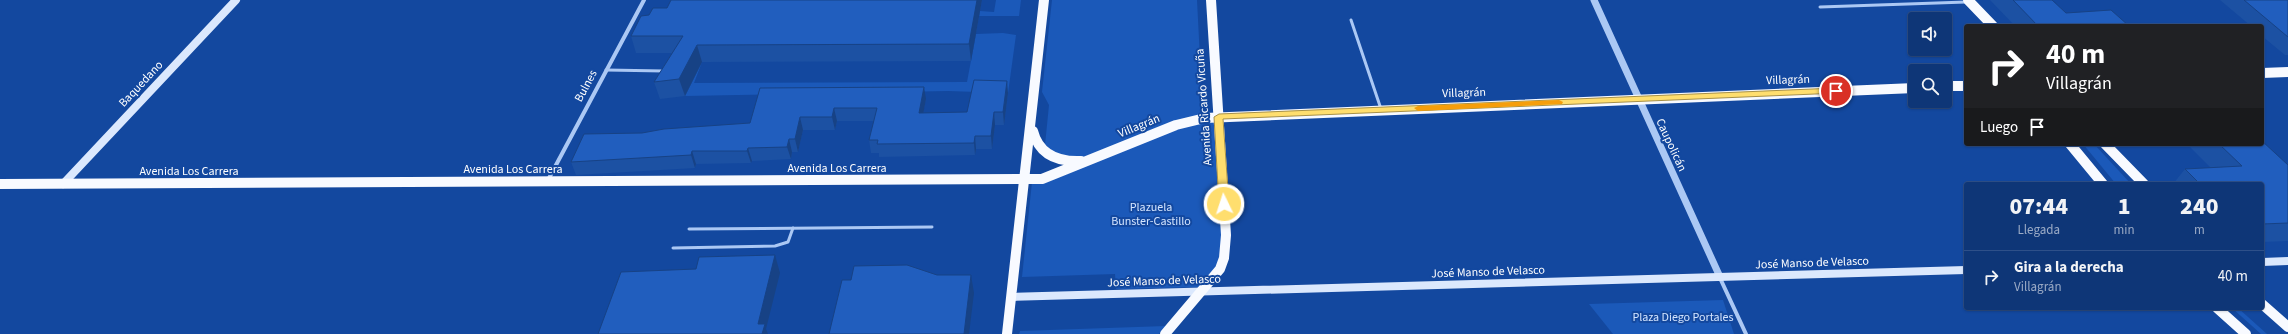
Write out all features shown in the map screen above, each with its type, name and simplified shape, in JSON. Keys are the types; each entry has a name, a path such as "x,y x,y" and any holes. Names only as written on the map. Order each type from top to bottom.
{"main road":[{"name":"Baquedano","path":"63,184 236,0"},
{"path":"1007,334 1032,121 1044,0"},
{"name":"Avenida Ricardo Vicuña","path":"1165,334 1220,269 1225,250 1226,235 1211,0"},
{"path":"1969,1 1991,24"},
{"path":"2264,73 2288,72"},
{"path":"1952,86 1964,86"},
{"name":"Villagrán","path":"1025,180 1042,179 1186,122 1219,117 1908,88"},
{"path":"1032,121 1034,138 1041,149 1051,158 1068,161 1089,160"},
{"path":"2072,146 2101,182"},
{"path":"2108,146 2142,182"},
{"name":"Avenida Los Carrera","path":"0,184 1025,180"},
{"path":"2264,262 2288,261"},
{"name":"José Manso de Velasco","path":"1011,297 1964,270"},
{"path":"2264,306 2288,327"},
{"path":"2219,310 2246,334"}],"street":[{"name":"Bulnes","path":"547,182 644,0"},
{"name":"Caupolicán","path":"1594,0 1720,277"},
{"path":"1720,277 1746,334"}],"lane":[{"path":"1820,7 1969,1"},
{"path":"1351,20 1381,110"},
{"path":"606,70 670,71"},
{"path":"689,229 932,227"},
{"path":"673,248 775,246 788,242 793,228"}],"green space":[{"path":"996,0 1021,0 1019,16 979,16 980,11 994,12"},
{"path":"1052,0 1197,0 1203,117 1089,158 1060,159 1045,145 1049,105 1042,92"},
{"path":"1003,33 1016,35 1008,93 948,91 685,96 702,62 694,83 967,82 976,34"},
{"name":"Plazuela Bunster-Castillo","path":"1216,121 1222,234 1220,256 1217,265 1199,287 1116,289 1115,274 1022,277 1032,182 1185,126"},
{"path":"2085,146 2096,146 2129,182 2114,182"},
{"name":"Plaza Diego Portales","path":"1723,300 1734,334 1613,334 1589,304"},
{"path":"2234,310 2240,310 2267,334 2261,334"},
{"path":"1166,326 1159,334 1019,334 1020,331"}],"building":[{"path":"671,0 977,0 969,44 697,45 679,79 654,82 683,36 631,36 641,16 649,15 653,8 667,8"},
{"path":"2013,0 2052,0 2066,13 2111,10 2127,24 2036,24"},
{"path":"2244,0 2288,0 2288,37"},
{"path":"974,80 1007,81 1003,112 994,112 991,136 975,136 974,143 877,144 878,140 869,140 877,108 834,108 832,117 800,117 795,139 789,139 787,147 748,148 747,151 692,151 691,155 571,162 584,134 642,133 664,129 750,123 760,88 924,87 919,113 967,112"},
{"path":"2264,143 2288,165 2288,223 2264,224 2264,182 2198,182 2185,169 2242,166 2221,146 2264,146"},
{"path":"775,255 758,324 765,324 762,334 598,334 621,272 696,269 699,257"},
{"path":"907,265 937,275 971,275 964,334 829,334 842,280 851,280 854,266"}],"slow traffic":[{"path":"1418,108 1559,102"}],"route":[{"path":"1224,204 1219,117 1836,91"}]}
